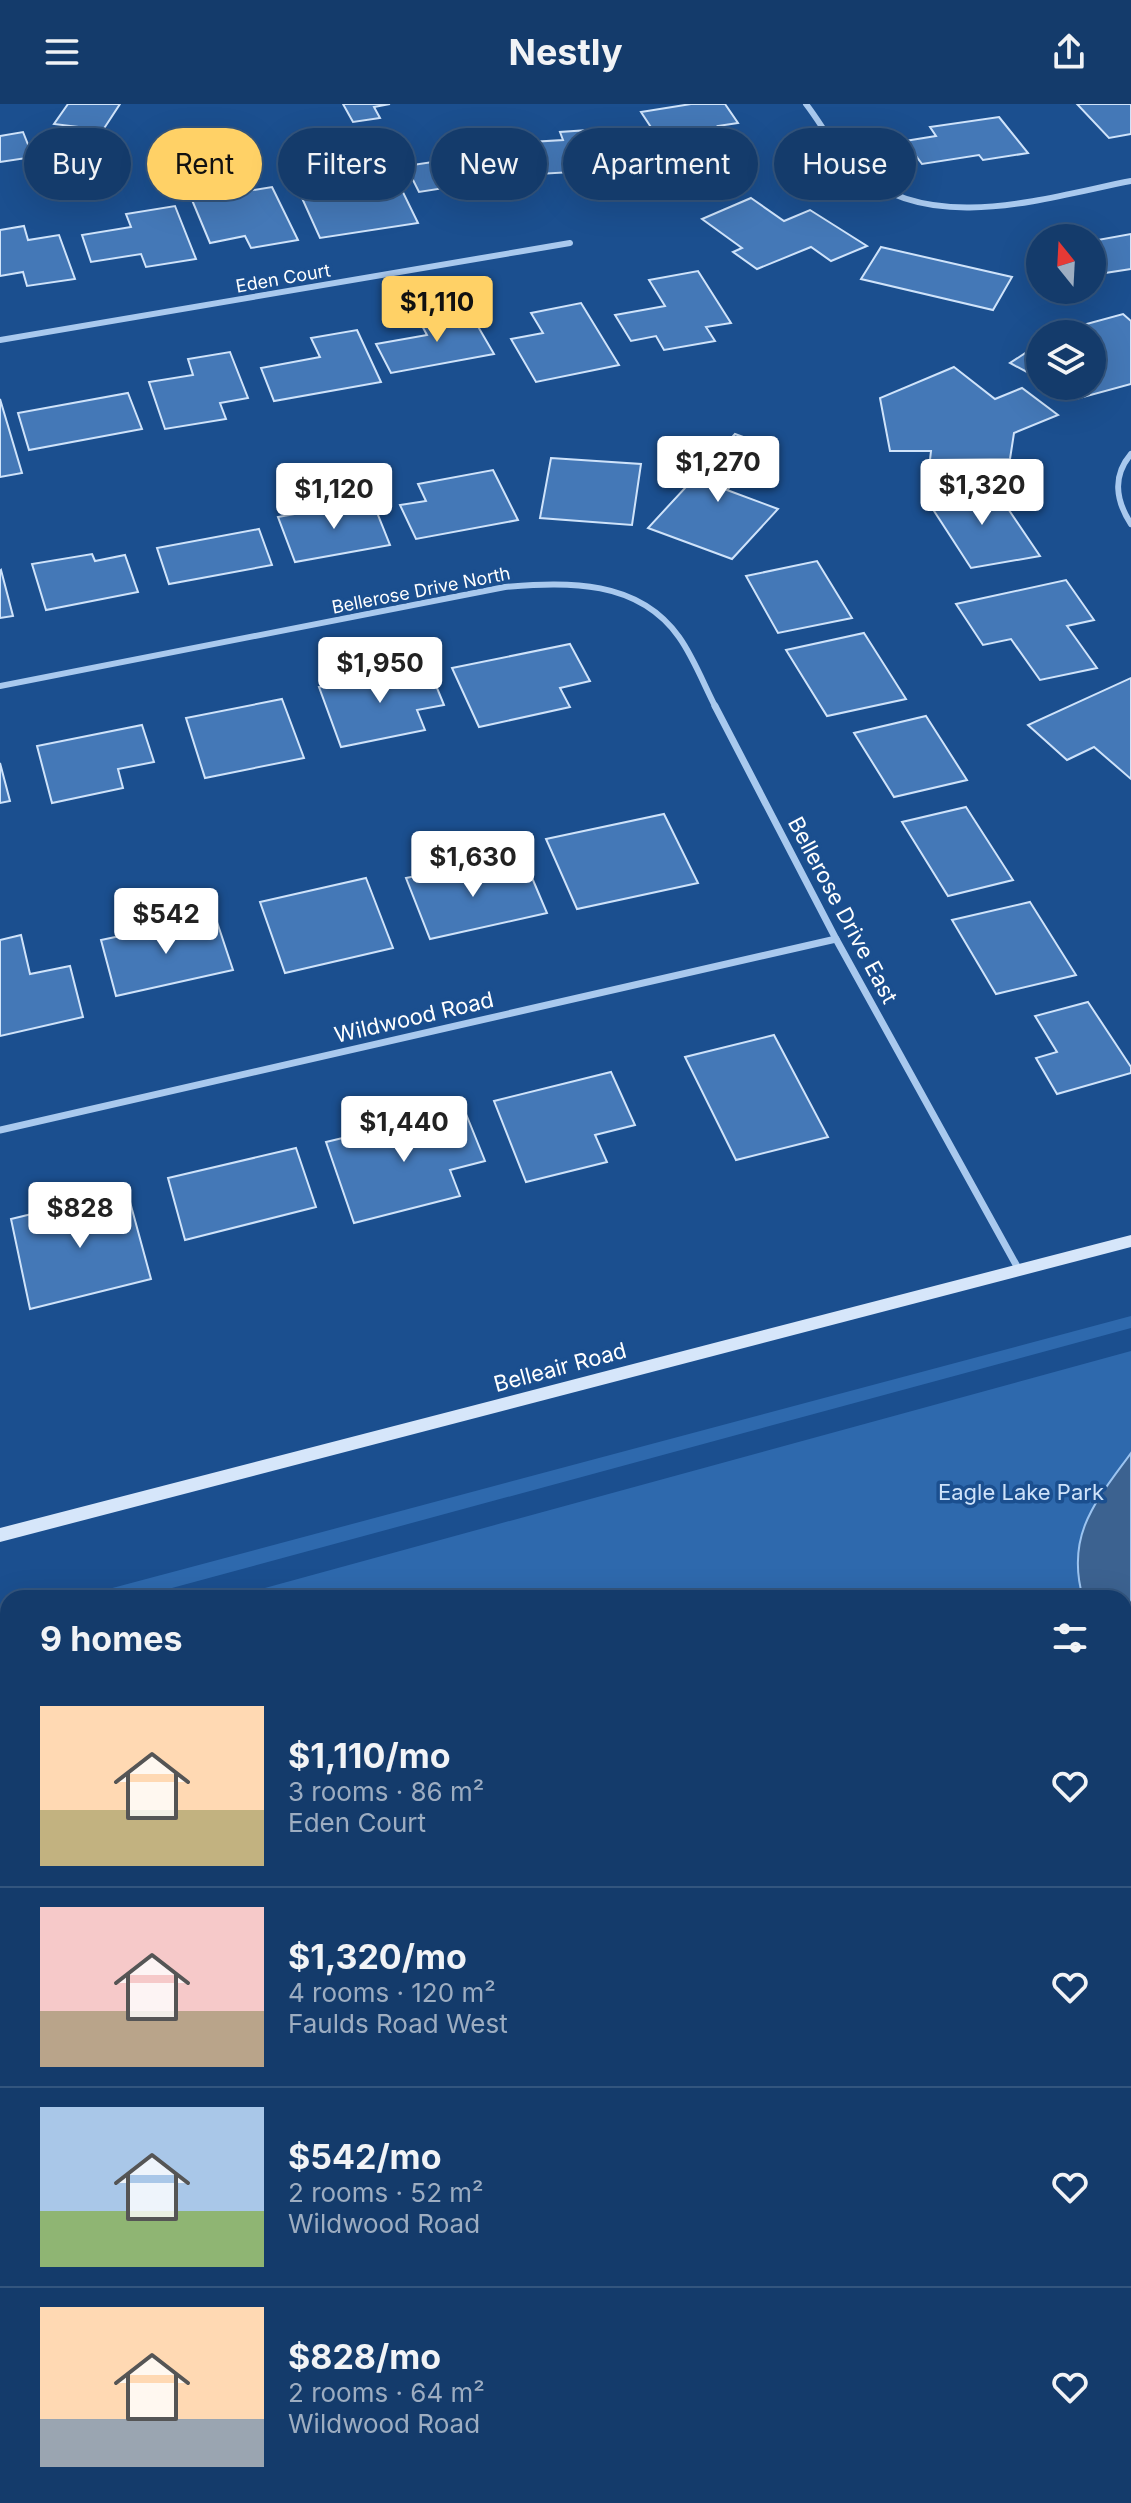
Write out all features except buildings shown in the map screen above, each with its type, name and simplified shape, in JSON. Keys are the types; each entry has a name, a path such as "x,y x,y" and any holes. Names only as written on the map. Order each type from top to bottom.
{"main road":[{"name":"Belleair Road","path":"0,1535 1131,1241"}],"street":[{"path":"806,104 859,173 878,187 908,200 952,207 995,204 1131,181"},
{"name":"Eden Court","path":"0,340 570,243"},
{"path":"1131,454 1123,460 1116,486 1131,524"},
{"name":"Bellerose Drive North","path":"0,686 505,587 564,582 613,590"},
{"name":"Bellerose Drive East","path":"613,590 651,609 679,637 836,939 1019,1270"},
{"name":"Wildwood Road","path":"0,1130 836,939"}],"green space":[{"path":"1131,1316 1131,1328 165,1590 105,1590"},
{"name":"Eagle Lake Park","path":"1131,1351 1131,1590 257,1590"}],"shaded area":[{"path":"1131,1453 1131,1590 1081,1590 1078,1576 1081,1537 1106,1487"}]}
